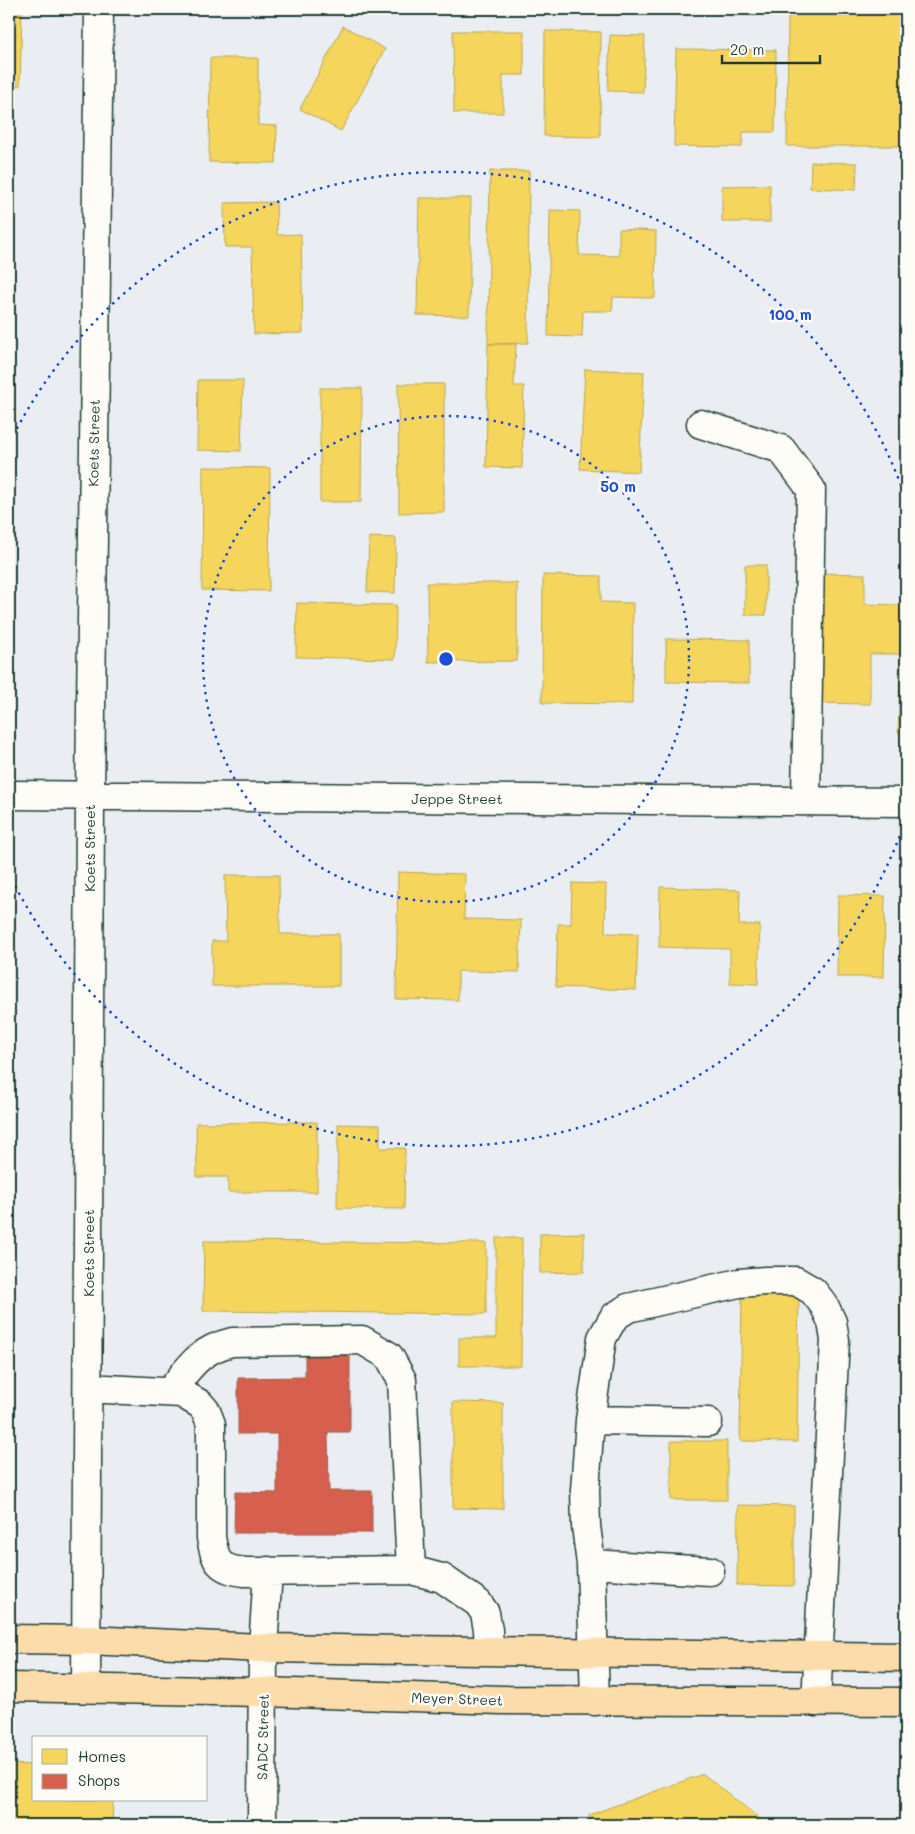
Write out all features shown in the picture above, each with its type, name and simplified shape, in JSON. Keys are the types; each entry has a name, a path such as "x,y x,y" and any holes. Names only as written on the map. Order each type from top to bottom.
{"main road":[{"path":"9,1639 87,1640 263,1648 593,1651 906,1657"},
{"name":"Meyer Street","path":"9,1687 264,1692 502,1700 906,1702"}],"street":[{"name":"Koets Street","path":"86,1688 90,797 100,9"},
{"path":"701,424 781,449 811,489 806,802"},
{"name":"Jeppe Street","path":"9,796 906,802"},
{"path":"595,1701 591,1564 586,1526 585,1490 590,1420 602,1338 614,1317 628,1308 739,1283 765,1281 796,1282 813,1290 824,1305 832,1322 835,1340 816,1702"},
{"path":"170,1392 197,1358 215,1346 232,1342 362,1340 389,1356 402,1380 410,1570"},
{"path":"88,1388 182,1393 200,1404 206,1411 211,1424 211,1538 214,1554 221,1565 229,1570 268,1572 410,1570 442,1578 478,1603 485,1613 489,1650"},
{"path":"590,1420 708,1422"},
{"path":"591,1564 710,1571"},
{"name":"SADC Street","path":"262,1825 263,1648 268,1572"}],"building: Homes":[{"path":"9,9 22,9 20,86 9,85"},
{"path":"788,9 906,9 906,146 787,146"},
{"path":"343,26 385,49 341,131 300,109"},
{"path":"453,31 524,31 524,75 503,75 503,113 454,113"},
{"path":"545,31 601,32 600,137 544,136"},
{"path":"610,35 645,36 643,92 608,91"},
{"path":"676,49 776,50 775,132 743,132 742,147 674,146"},
{"path":"210,58 258,58 258,125 277,126 276,163 209,162"},
{"path":"811,162 857,163 856,190 810,188"},
{"path":"490,171 529,171 528,343 488,344"},
{"path":"770,185 770,222 722,222 722,186"},
{"path":"419,198 471,198 469,316 417,315"},
{"path":"276,202 277,235 301,234 303,333 254,334 252,247 225,247 224,203"},
{"path":"550,210 580,211 579,255 619,256 619,229 656,231 655,298 613,297 612,311 583,311 582,337 548,336"},
{"path":"488,344 516,344 514,386 524,386 522,468 486,467"},
{"path":"585,369 644,372 639,472 580,469"},
{"path":"198,380 243,380 241,451 197,450"},
{"path":"398,384 444,384 444,512 399,513"},
{"path":"320,388 362,388 361,502 320,502"},
{"path":"203,467 270,468 269,591 202,590"},
{"path":"369,537 396,538 395,593 367,592"},
{"path":"745,565 766,565 766,615 745,615"},
{"path":"812,573 865,574 865,604 901,605 900,654 870,654 870,704 812,703"},
{"path":"543,575 601,576 601,602 633,603 632,704 542,703"},
{"path":"427,583 517,583 517,661 428,662"},
{"path":"903,596 906,596 906,733 898,733"},
{"path":"297,603 396,605 395,659 296,657"},
{"path":"666,639 749,640 749,683 666,682"},
{"path":"398,872 465,874 464,919 521,920 519,972 458,971 458,1000 396,999"},
{"path":"225,875 279,875 280,934 339,934 339,986 212,986 212,941 226,941"},
{"path":"572,883 606,884 605,933 638,934 636,990 556,987 558,924 571,924"},
{"path":"660,887 740,890 739,925 760,925 758,984 730,983 730,949 659,947"},
{"path":"838,895 885,896 884,977 837,977"},
{"path":"900,1048 906,1048 906,1220 899,1220"},
{"path":"317,1122 317,1192 228,1192 228,1177 197,1177 196,1123"},
{"path":"338,1124 380,1125 380,1148 405,1148 404,1209 337,1208"},
{"path":"899,1220 906,1220 906,1396 900,1396"},
{"path":"584,1233 584,1272 540,1273 540,1234"},
{"path":"496,1238 522,1238 521,1366 459,1366 459,1338 496,1338"},
{"path":"204,1241 486,1243 486,1314 203,1311"},
{"path":"742,1291 799,1292 797,1442 740,1441"},
{"path":"453,1402 503,1403 503,1509 453,1508"},
{"path":"905,1418 906,1418 906,1525"},
{"path":"671,1441 727,1441 727,1500 671,1500"},
{"path":"738,1505 794,1506 794,1586 737,1585"},
{"path":"9,1764 32,1765 32,1802 113,1802 112,1825 9,1825"},
{"path":"703,1774 768,1825 593,1825 589,1815"}],"building: Shops":[{"path":"305,1355 350,1355 350,1432 328,1432 329,1491 372,1491 372,1533 234,1533 235,1492 277,1493 277,1434 238,1434 238,1378 305,1377"}]}
